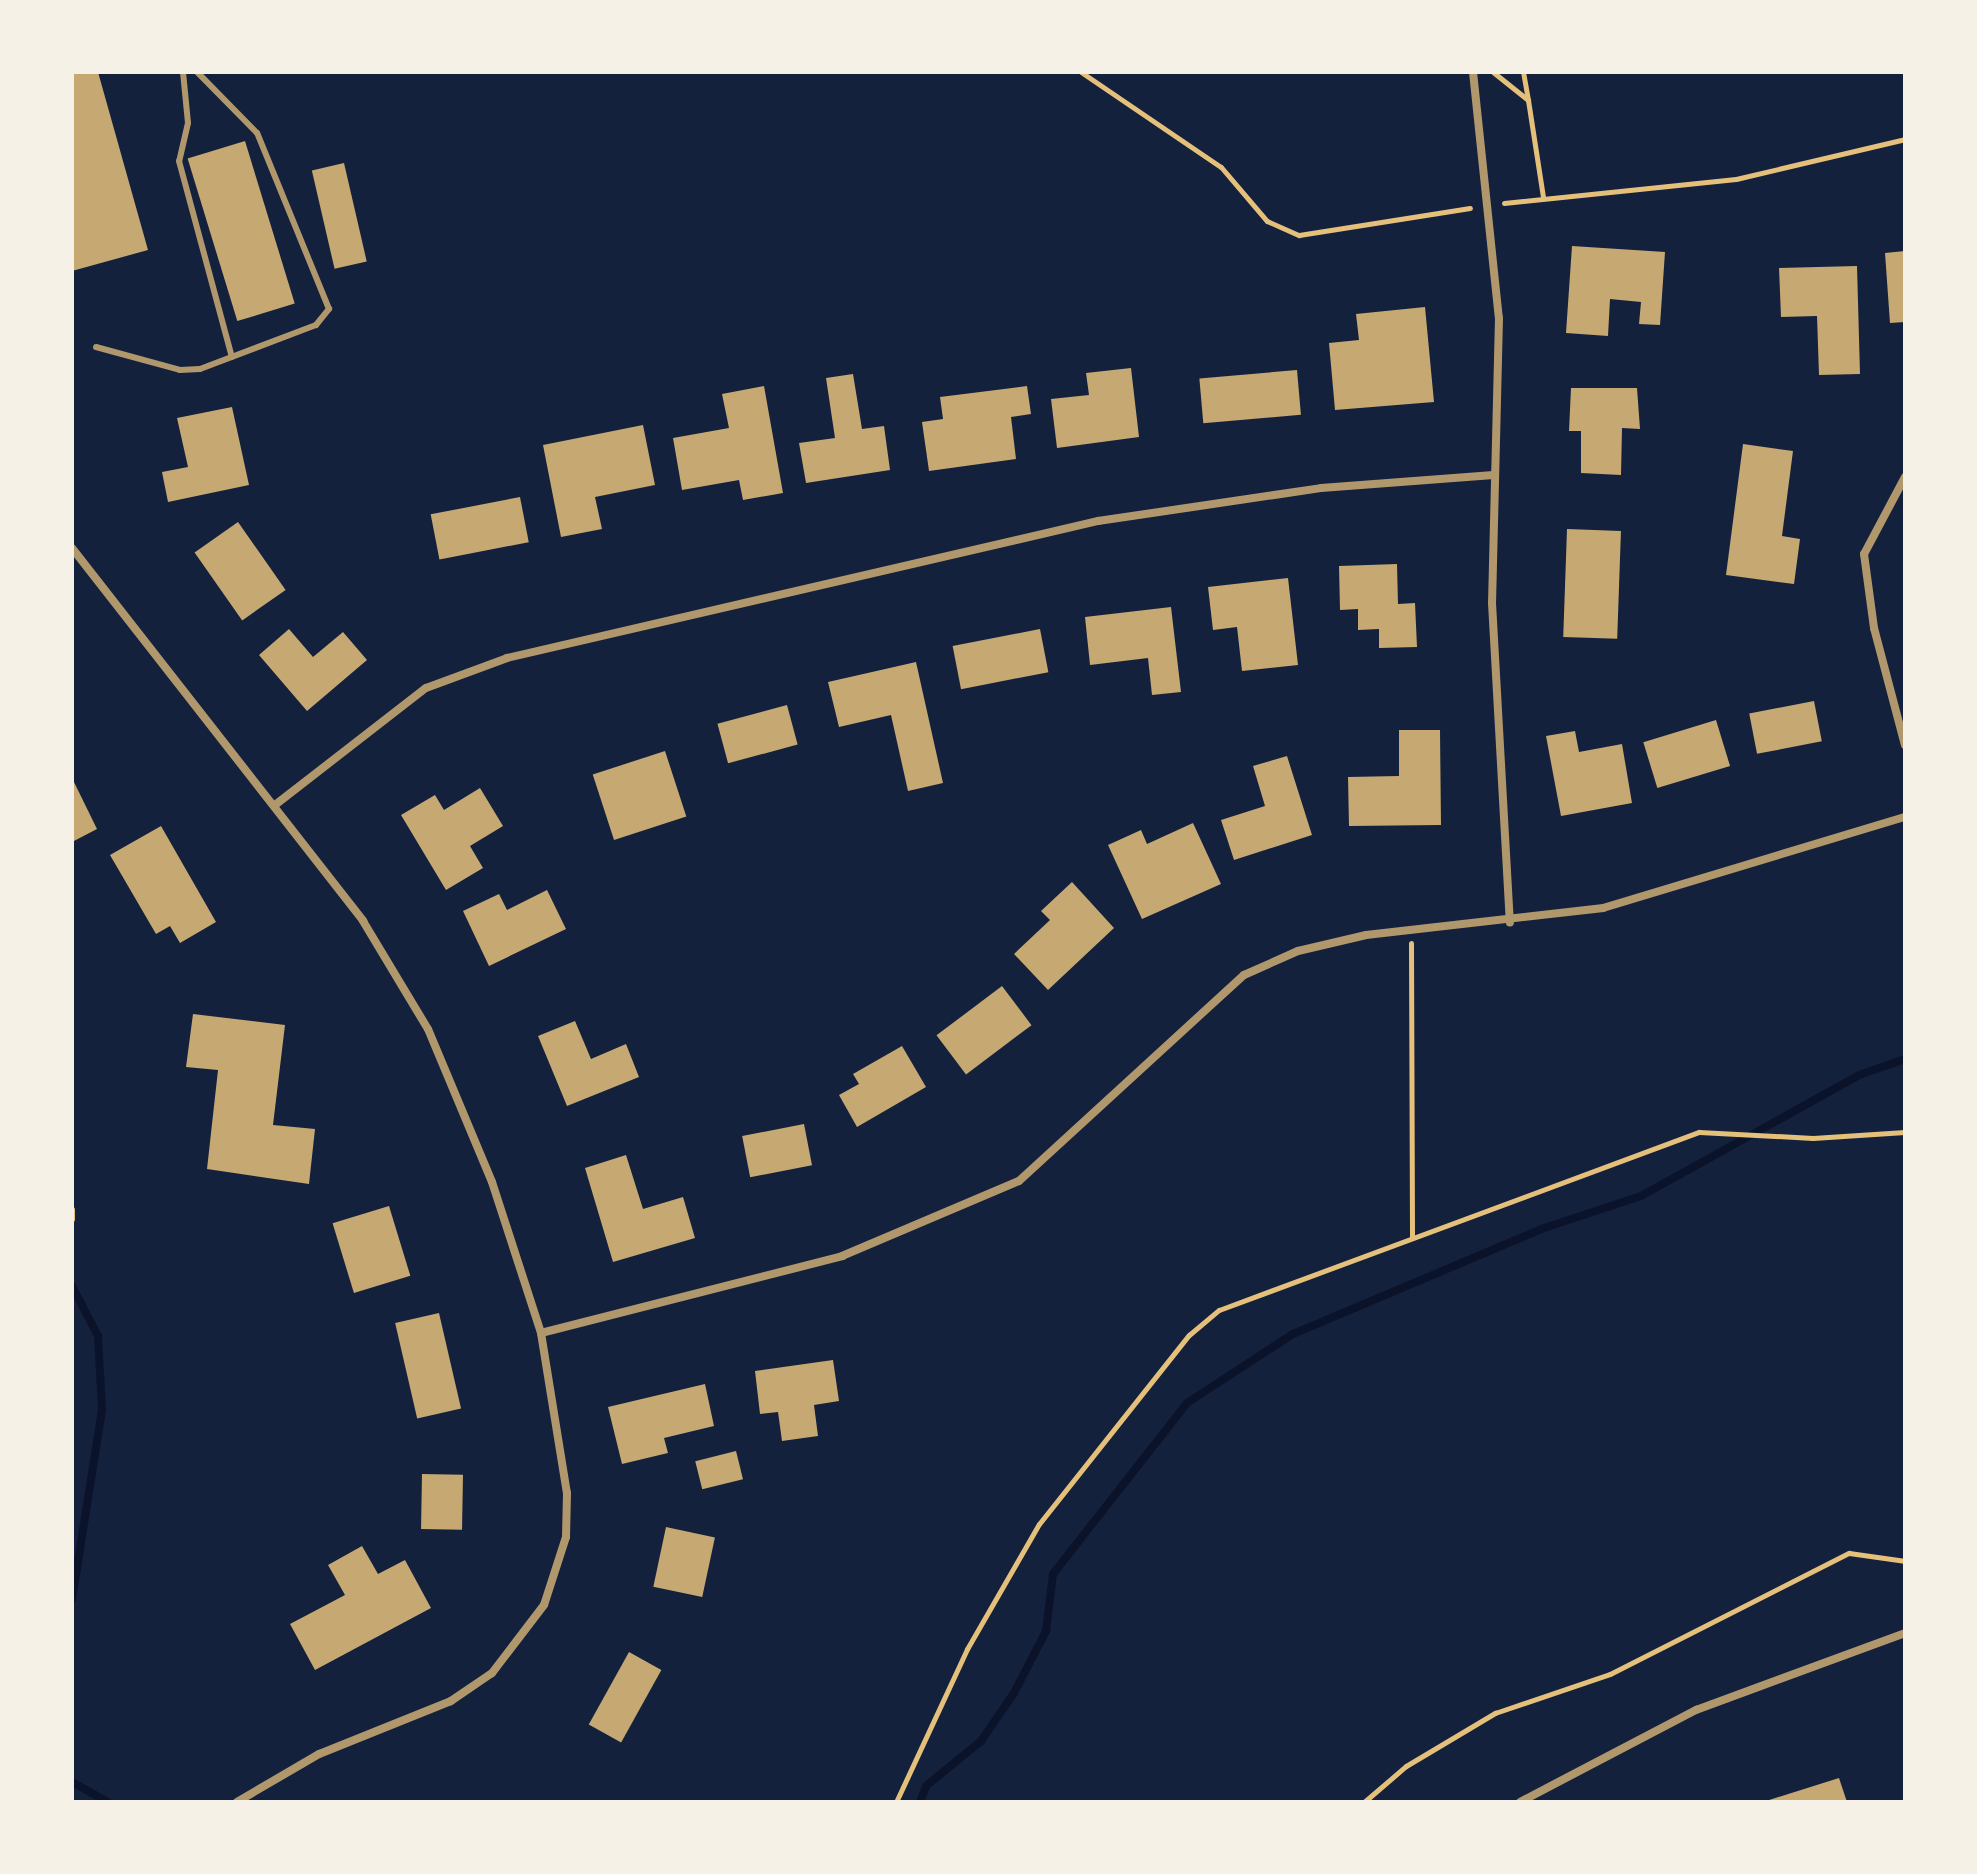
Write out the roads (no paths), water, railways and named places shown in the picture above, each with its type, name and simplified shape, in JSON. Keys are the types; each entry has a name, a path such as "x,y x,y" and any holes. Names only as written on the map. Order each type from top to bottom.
{"street":[{"path":"1473,72 1499,318 1492,603 1510,922"},
{"path":"275,805 426,688 507,658 1098,521 1321,488 1494,475"},
{"path":"1905,477 1864,554 1874,628 1905,745"},
{"path":"72,548 363,921 428,1029 492,1182 541,1333 567,1493 566,1537 544,1605 527,1633 492,1673 451,1701 319,1754 237,1802"},
{"path":"541,1333 842,1256 939,1221 1019,1181 1244,975 1298,951 1411,931 1510,922 1603,908 1905,817"},
{"path":"1520,1802 1696,1710 1905,1633"}],"lane":[{"path":"183,72 188,123 179,161 232,357"},
{"path":"96,347 180,370 232,357 316,325 329,309 257,133 197,72"}],"waterway":[{"path":"920,1802 926,1786 981,1741 1014,1693 1046,1631 1053,1574 1187,1403 1293,1334 1541,1229 1641,1196 1859,1075 1905,1059"},
{"path":"72,1286 98,1336 102,1410 72,1599"},
{"path":"72,1782 108,1802"}]}
